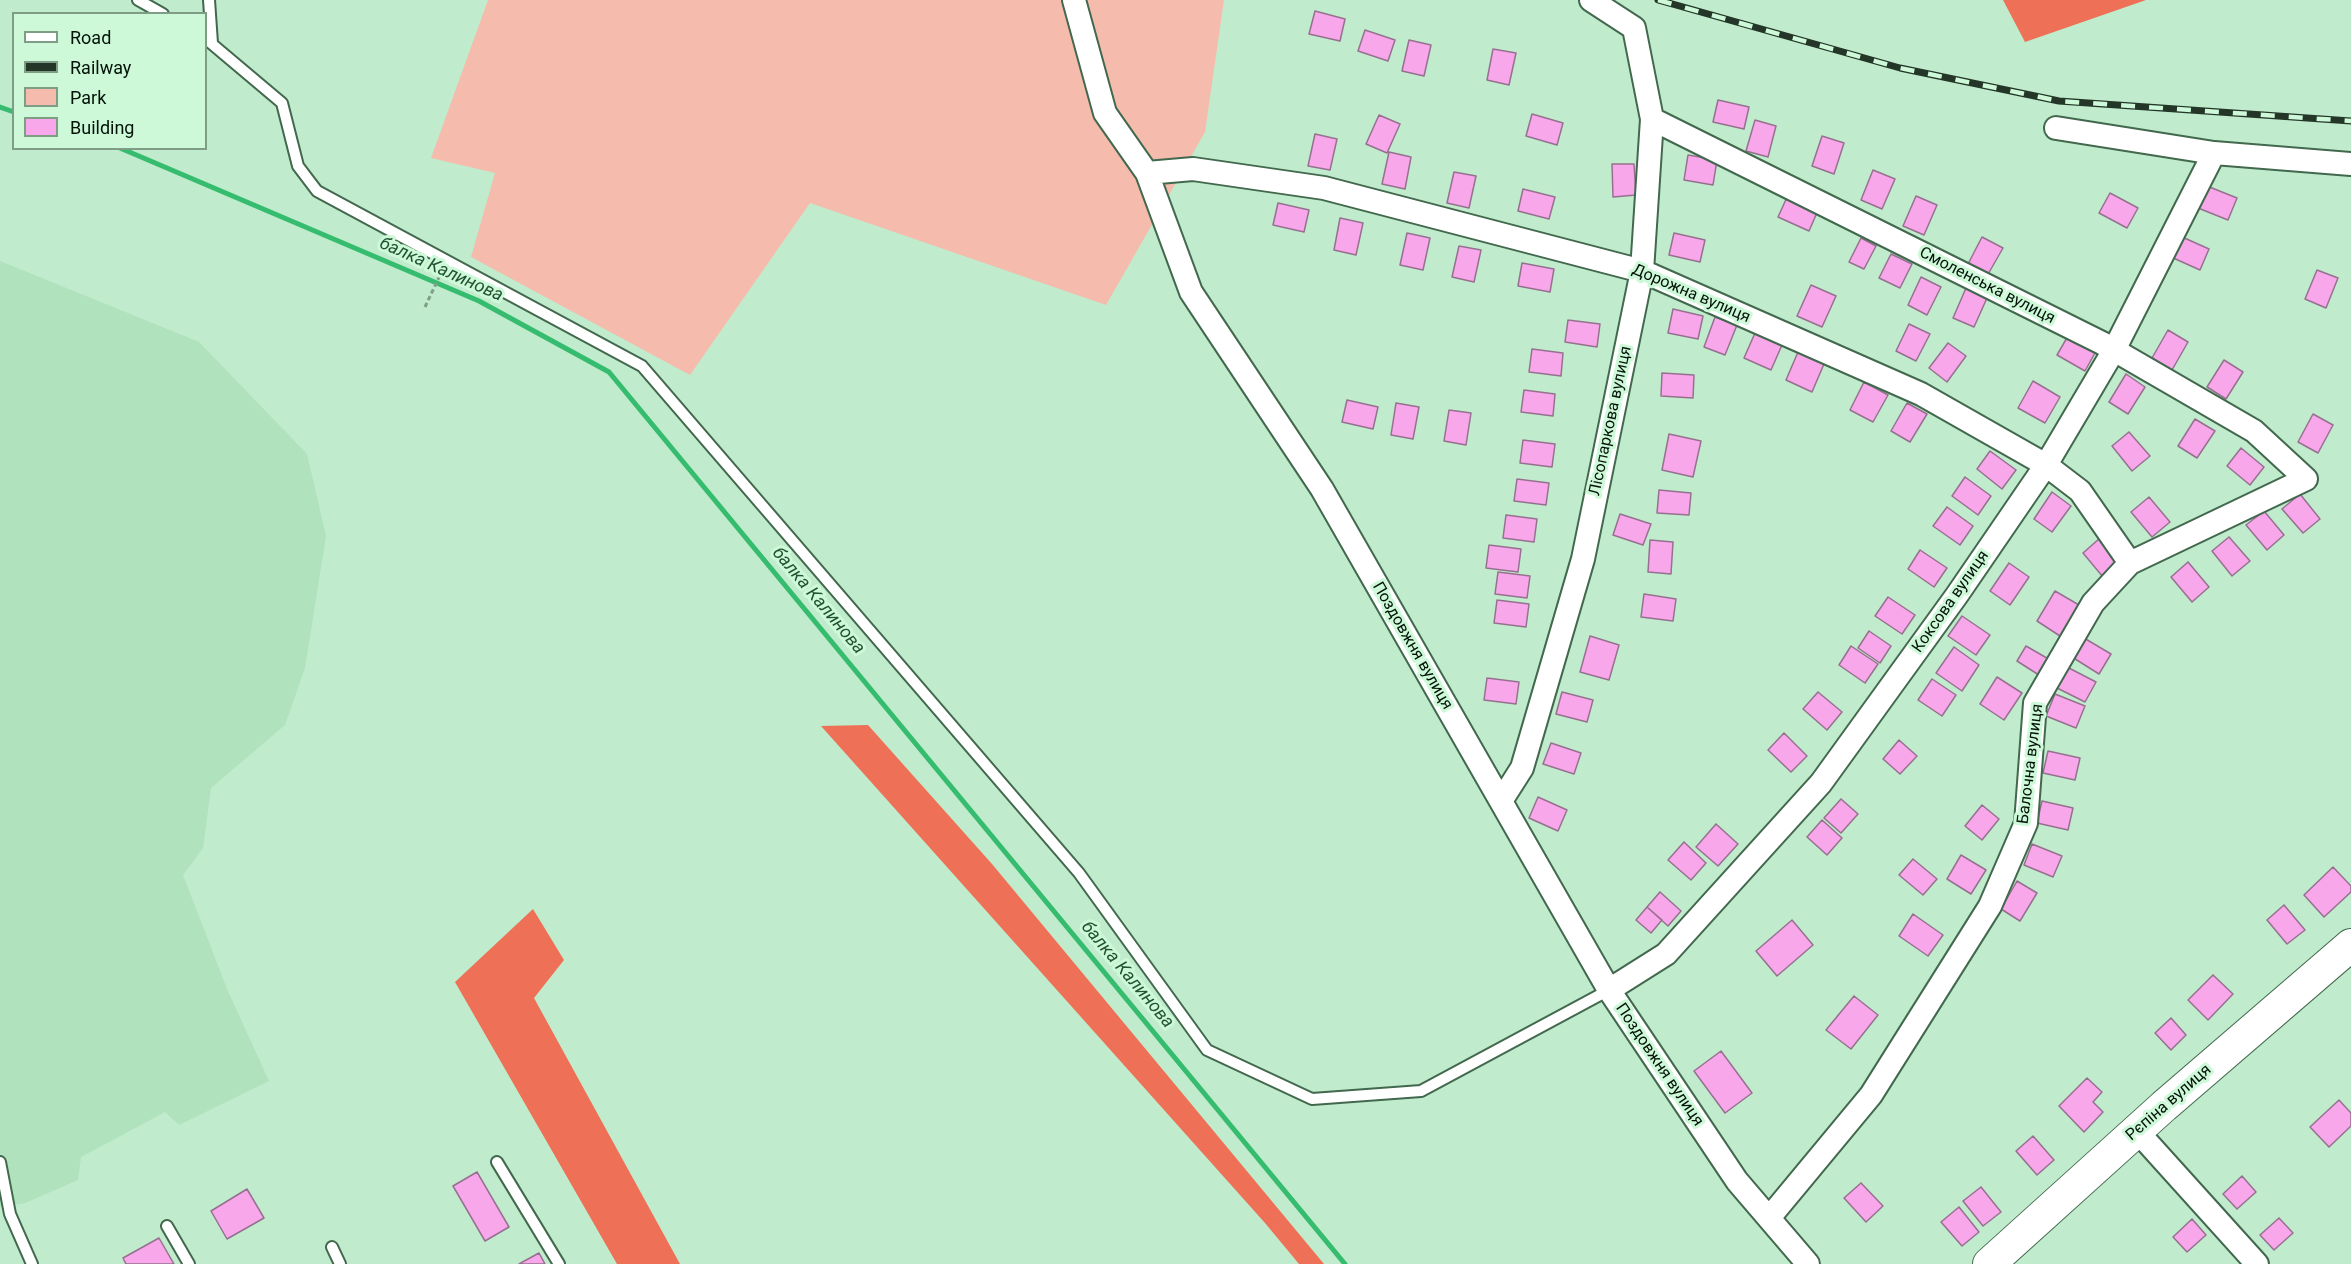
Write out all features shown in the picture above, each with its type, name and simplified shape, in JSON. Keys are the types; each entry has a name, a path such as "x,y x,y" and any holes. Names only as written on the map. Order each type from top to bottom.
{"street":[{"name":"Поздовжня вулиця","path":"1074,0 1105,113 1148,173 1191,292 1322,489 1609,990 1737,1181 1808,1264"},
{"name":"Лісопаркова вулиця","path":"1501,801 1522,768 1583,559 1642,271 1652,119 1634,28 1591,0"},
{"name":"Смоленська вулиця","path":"1652,119 2114,350 2254,431 2306,479"},
{"path":"2056,128 2214,153 2351,164"},
{"name":"Коксова вулиця","path":"1609,990 1666,954 1821,783 1957,595 2046,465 2114,350 2214,153"},
{"name":"Дорожна вулиця","path":"1148,173 1193,170 1324,188 1642,271 1921,394 2046,465 2079,491 2130,563"},
{"name":"Балочна вулиця","path":"1769,1218 1871,1095 1990,906 2026,823 2035,703 2093,603 2130,563 2306,479"},
{"name":"Рєпіна вулиця","path":"1989,1264 2137,1131 2351,945"},
{"path":"2137,1131 2257,1264"}],"lane":[{"path":"138,0 159,12"},
{"path":"209,0 209,41 282,103 297,166 317,191 642,366 1079,873 1208,1050 1312,1099 1421,1091 1609,990"},
{"path":"0,1162 10,1214 32,1264"},
{"path":"497,1162 559,1264"},
{"path":"167,1226 189,1264"},
{"path":"332,1247 340,1264"}],"path":[{"path":"425,307 445,265"}],"shaded area":[{"path":"2003,0 2146,0 2025,42"},
{"path":"0,261 199,342 307,454 326,536 305,668 285,725 211,788 203,848 183,875 227,989 269,1081 179,1125 165,1112 81,1157 78,1180 25,1203 0,1207"},
{"path":"868,725 992,864 1324,1264 1299,1264 1265,1223 821,726"},
{"path":"533,909 564,960 534,998 680,1264 617,1264 455,982"}],"green space":[{"path":"488,0 1224,0 1205,132 1106,305 810,203 690,375 471,257 495,173 431,158"}],"building":[{"path":"1315,11 1345,19 1340,41 1309,34"},
{"path":"1365,30 1395,40 1388,61 1358,51"},
{"path":"1409,40 1431,45 1424,76 1402,71"},
{"path":"1493,49 1516,53 1509,85 1487,80"},
{"path":"1718,100 1749,107 1744,129 1713,122"},
{"path":"1532,114 1563,123 1557,145 1526,136"},
{"path":"1379,115 1400,124 1387,153 1366,144"},
{"path":"1755,120 1776,126 1768,157 1746,151"},
{"path":"1315,134 1337,139 1330,170 1308,166"},
{"path":"1822,136 1844,143 1834,174 1812,166"},
{"path":"1389,152 1411,157 1405,189 1382,184"},
{"path":"1688,155 1717,160 1713,185 1684,180"},
{"path":"1612,164 1634,164 1636,195 1613,197"},
{"path":"1873,170 1895,179 1882,209 1861,200"},
{"path":"1454,172 1476,176 1469,208 1447,203"},
{"path":"2207,186 2237,198 2228,220 2198,208"},
{"path":"1523,189 1555,197 1549,219 1518,211"},
{"path":"2110,193 2138,208 2127,228 2099,213"},
{"path":"1788,195 1819,208 1809,231 1778,217"},
{"path":"1916,196 1937,205 1924,235 1903,226"},
{"path":"1278,203 1309,210 1304,232 1273,225"},
{"path":"1340,218 1363,223 1356,255 1334,250"},
{"path":"1407,233 1430,238 1423,270 1400,265"},
{"path":"1674,233 1705,240 1700,262 1669,255"},
{"path":"2180,236 2209,249 2200,270 2171,257"},
{"path":"1982,237 2003,248 1987,276 1967,266"},
{"path":"1861,238 1876,246 1864,269 1849,262"},
{"path":"1459,246 1481,250 1474,282 1452,277"},
{"path":"1891,254 1912,264 1900,288 1879,278"},
{"path":"1522,263 1554,269 1550,292 1518,286"},
{"path":"2317,270 2338,278 2326,308 2305,299"},
{"path":"1921,277 1941,287 1927,315 1908,305"},
{"path":"1811,285 1836,296 1822,327 1797,316"},
{"path":"1966,288 1987,298 1974,327 1953,318"},
{"path":"1673,309 1703,316 1698,339 1668,333"},
{"path":"1715,317 1737,325 1725,355 1704,347"},
{"path":"1568,320 1600,324 1597,347 1565,342"},
{"path":"1909,324 1930,334 1916,361 1896,351"},
{"path":"2168,330 2188,342 2172,370 2152,358"},
{"path":"1755,333 1782,345 1771,370 1744,358"},
{"path":"2068,336 2096,351 2085,371 2057,355"},
{"path":"1948,343 1966,356 1947,382 1929,368"},
{"path":"1532,349 1563,353 1561,376 1529,372"},
{"path":"1798,352 1824,364 1812,392 1786,380"},
{"path":"2224,360 2243,372 2226,399 2207,387"},
{"path":"1662,373 1694,375 1693,398 1661,396"},
{"path":"2126,374 2145,387 2128,414 2109,402"},
{"path":"2033,381 2060,397 2045,423 2018,408"},
{"path":"1864,382 1888,395 1873,422 1850,410"},
{"path":"1524,390 1555,394 1553,416 1521,412"},
{"path":"1347,400 1378,407 1373,429 1342,422"},
{"path":"1396,403 1419,407 1413,439 1391,435"},
{"path":"1907,403 1927,414 1910,442 1891,431"},
{"path":"1449,410 1471,413 1466,445 1444,441"},
{"path":"2313,414 2333,425 2318,453 2298,442"},
{"path":"2195,419 2215,431 2197,458 2178,446"},
{"path":"2129,432 2150,456 2132,471 2112,446"},
{"path":"1669,434 1701,441 1693,477 1662,470"},
{"path":"1523,440 1555,444 1552,467 1520,463"},
{"path":"2241,448 2264,467 2250,485 2227,466"},
{"path":"1990,451 2016,470 2002,489 1977,469"},
{"path":"1965,477 1991,496 1978,515 1952,496"},
{"path":"1517,479 1549,483 1546,505 1514,501"},
{"path":"1659,490 1691,493 1689,515 1657,513"},
{"path":"2052,492 2071,506 2052,532 2034,519"},
{"path":"2300,494 2320,519 2303,533 2282,509"},
{"path":"2149,497 2170,522 2152,537 2131,512"},
{"path":"1947,507 1973,526 1960,545 1933,526"},
{"path":"2264,511 2284,535 2267,550 2246,525"},
{"path":"1620,514 1651,524 1643,545 1613,535"},
{"path":"1506,515 1537,519 1534,542 1503,538"},
{"path":"2229,537 2250,561 2232,576 2212,551"},
{"path":"2100,538 2120,563 2103,577 2083,553"},
{"path":"1650,540 1673,542 1671,574 1648,572"},
{"path":"1489,545 1521,549 1518,572 1486,568"},
{"path":"1920,550 1947,568 1934,587 1908,569"},
{"path":"2188,562 2209,587 2192,602 2171,577"},
{"path":"2009,563 2029,577 2010,605 1990,591"},
{"path":"1498,572 1530,576 1527,598 1495,594"},
{"path":"2055,591 2079,605 2060,636 2037,621"},
{"path":"1644,594 1676,599 1673,621 1641,617"},
{"path":"1888,597 1915,615 1902,634 1875,616"},
{"path":"1497,600 1529,604 1526,627 1494,623"},
{"path":"1962,616 1990,635 1976,655 1948,636"},
{"path":"1869,631 1891,646 1880,663 1858,648"},
{"path":"1590,636 1619,645 1609,680 1580,672"},
{"path":"2084,638 2111,654 2099,674 2072,657"},
{"path":"1851,646 1878,664 1865,683 1839,665"},
{"path":"2026,646 2052,661 2042,677 2017,661"},
{"path":"1954,647 1979,665 1962,691 1936,673"},
{"path":"2067,667 2096,682 2085,702 2057,688"},
{"path":"1997,677 2022,693 2004,720 1980,704"},
{"path":"1487,678 1519,682 1516,704 1484,700"},
{"path":"1932,679 1956,695 1942,716 1918,700"},
{"path":"1562,692 1593,700 1587,722 1556,714"},
{"path":"1818,692 1842,712 1827,730 1803,709"},
{"path":"2055,694 2085,706 2076,728 2046,716"},
{"path":"1784,733 1807,756 1791,772 1768,750"},
{"path":"1899,740 1917,756 1900,774 1883,759"},
{"path":"1551,743 1581,753 1574,774 1543,764"},
{"path":"2048,751 2080,758 2075,780 2043,773"},
{"path":"1538,797 1567,810 1558,831 1529,818"},
{"path":"1841,799 1858,814 1841,833 1824,818"},
{"path":"2042,801 2073,808 2068,830 2037,823"},
{"path":"1982,805 1999,819 1982,840 1965,826"},
{"path":"1822,820 1842,838 1827,855 1807,837"},
{"path":"1716,824 1738,844 1718,866 1696,847"},
{"path":"1684,842 1706,863 1691,880 1668,860"},
{"path":"2032,844 2062,856 2053,877 2024,865"},
{"path":"1961,855 1986,870 1971,894 1947,879"},
{"path":"1913,859 1937,879 1923,895 1899,875"},
{"path":"2333,867 2351,886 2351,892 2324,917 2304,895"},
{"path":"2017,881 2037,893 2020,921 2001,909"},
{"path":"1660,892 1681,911 1668,926 1647,907"},
{"path":"2284,905 2305,930 2287,944 2267,920"},
{"path":"1647,907 1662,920 1651,933 1636,920"},
{"path":"1913,914 1943,935 1928,956 1899,936"},
{"path":"1792,920 1813,945 1777,976 1756,951"},
{"path":"2213,975 2233,994 2208,1020 2188,1000"},
{"path":"1854,996 1878,1015 1851,1049 1826,1030"},
{"path":"2171,1018 2186,1035 2171,1050 2155,1033"},
{"path":"1721,1051 1752,1093 1725,1113 1694,1071"},
{"path":"2087,1078 2102,1092 2093,1102 2103,1112 2084,1132 2059,1106"},
{"path":"2339,1100 2351,1113 2351,1126 2329,1147 2310,1127"},
{"path":"2033,1136 2054,1160 2037,1175 2016,1151"},
{"path":"477,1172 509,1227 485,1241 453,1186"},
{"path":"2242,1176 2256,1192 2237,1209 2223,1194"},
{"path":"1861,1183 1883,1206 1866,1222 1844,1198"},
{"path":"1981,1187 2001,1212 1983,1226 1963,1201"},
{"path":"247,1189 264,1218 227,1239 211,1211"},
{"path":"1959,1207 1979,1232 1962,1246 1941,1222"},
{"path":"2279,1218 2293,1233 2274,1250 2260,1235"},
{"path":"2192,1219 2206,1235 2187,1252 2173,1237"},
{"path":"159,1238 174,1264 126,1264 123,1258"},
{"path":"539,1253 545,1264 519,1264"}],"waterway":[{"name":"балка Калинова","path":"0,107 12,111"},
{"name":"балка Калинова","path":"125,150 479,301 609,372 1345,1264"}],"railway":[{"path":"1658,0 1900,68 2059,101 2351,121"}]}
